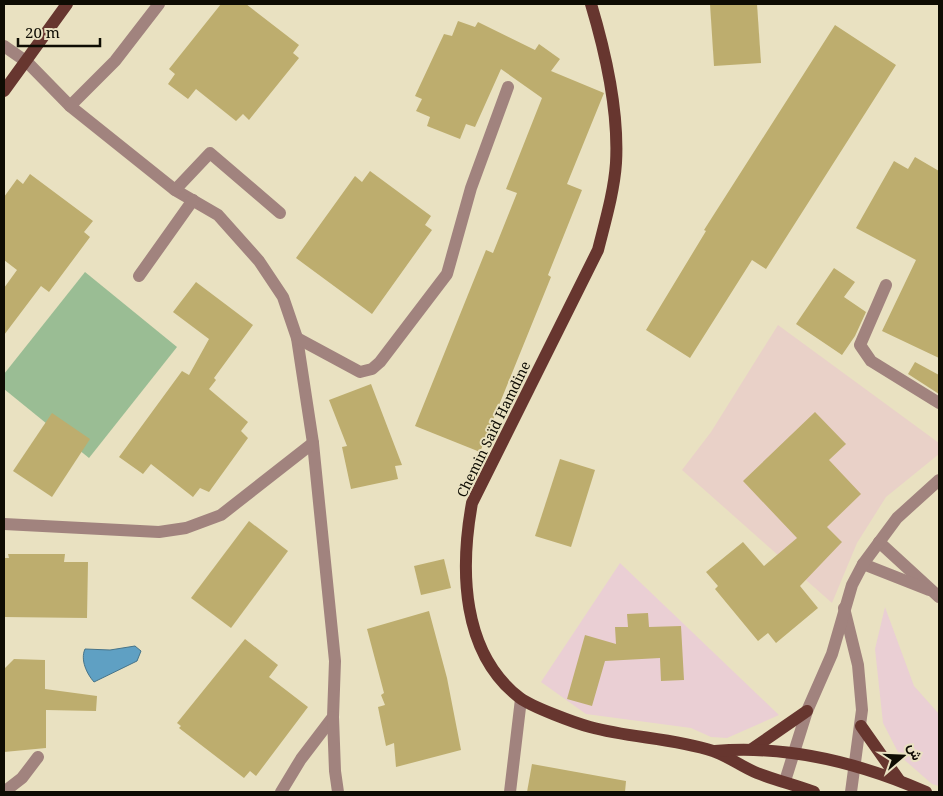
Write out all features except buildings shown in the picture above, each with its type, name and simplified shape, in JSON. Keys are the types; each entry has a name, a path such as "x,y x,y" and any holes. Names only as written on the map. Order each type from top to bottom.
{"main road":[{"path":"4,91 27,62 66,4"},
{"name":"Chemin Saïd Hamdine","path":"591,4 598,28 616,124 616,164 608,211 598,250 472,503 466,536 466,576 476,634 490,664 503,682 521,699 590,727 714,751"},
{"path":"752,749 806,711"},
{"path":"861,726 899,780"},
{"path":"714,751 752,749 792,752 899,780 926,792"},
{"path":"714,751 756,773 814,792"}],"street":[{"path":"70,106 116,61 159,4"},
{"path":"4,46 27,62 70,106 175,190 218,215 259,261 283,297 297,338 313,443 336,661 333,717 335,771 338,792"},
{"path":"297,338 360,372 372,369 380,362 447,274 472,188 508,86"},
{"path":"175,190 210,153 280,213"},
{"path":"139,276 193,200"},
{"path":"886,285 860,345 871,361 939,403"},
{"path":"4,524 159,532 186,528 221,515 313,443"},
{"path":"785,781 792,752 806,711 832,654 852,585 863,564 897,518 939,480"},
{"path":"879,542 935,594"},
{"path":"863,564 935,594"},
{"path":"844,608 858,665 862,710 851,792"},
{"path":"510,792 521,699"},
{"path":"281,792 301,758 333,717"},
{"path":"4,792 22,778 38,757"}],"shaded area":[{"path":"778,325 939,443 939,454 886,497 857,543 832,603 682,470 711,432"},
{"path":"620,563 779,715 727,738 711,737 691,728 586,714 541,682"},
{"path":"885,607 914,686 939,714 939,786 932,784 900,756 883,723 875,649"}],"green space":[{"path":"85,272 177,347 89,458 4,389 4,374"}],"water":[{"path":"135,646 141,651 137,661 94,682 85,667 83,658 85,649 110,650"}]}
